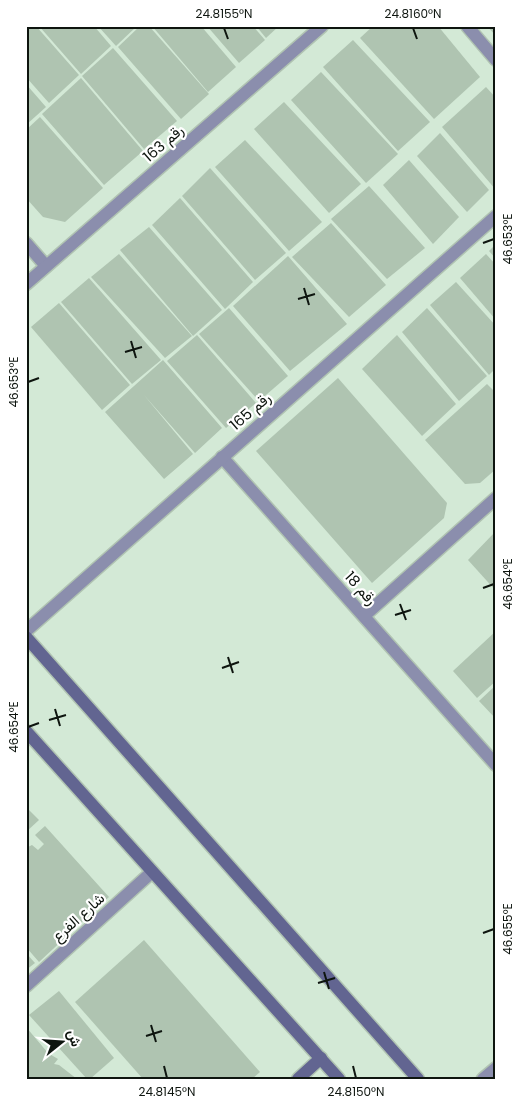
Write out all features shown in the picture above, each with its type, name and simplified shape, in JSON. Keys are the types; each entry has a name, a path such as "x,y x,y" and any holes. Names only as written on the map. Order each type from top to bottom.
{"street":[{"name":"رقم 163","path":"26,284 322,26"},
{"path":"467,26 496,60"},
{"name":"رقم 165","path":"26,631 496,216"},
{"path":"26,242 46,266"},
{"name":"رقم 18","path":"222,457 496,765"},
{"path":"364,616 496,498"},
{"path":"26,637 418,1079"},
{"path":"26,731 339,1079"},
{"name":"شارع الفرع","path":"26,986 152,872"},
{"path":"298,1079 321,1058"},
{"path":"483,1079 496,1068"}],"building":[{"path":"26,26 36,26 79,75 49,103 26,77"},
{"path":"39,26 94,26 111,46 81,74"},
{"path":"98,26 137,26 116,46"},
{"path":"140,26 149,26 209,94 181,119 118,47"},
{"path":"152,26 201,26 236,67 208,92"},
{"path":"207,26 253,26 265,40 239,63"},
{"path":"256,26 279,26 266,38"},
{"path":"373,26 438,26 480,77 434,119 360,38"},
{"path":"487,26 496,26 496,36"},
{"path":"353,40 430,122 398,151 323,67"},
{"path":"113,48 177,121 144,149 82,76"},
{"path":"321,72 398,154 366,183 291,100"},
{"path":"81,78 143,151 104,185 42,114"},
{"path":"26,84 46,107 26,125"},
{"path":"486,87 496,98 496,190 442,127"},
{"path":"284,102 361,184 329,213 254,129"},
{"path":"40,117 103,188 65,222 43,217 26,198 26,130"},
{"path":"440,133 489,190 467,212 417,156"},
{"path":"245,140 322,222 289,251 215,167"},
{"path":"409,160 459,217 433,244 383,185"},
{"path":"210,168 286,253 255,280 182,196"},
{"path":"369,186 425,248 387,279 331,219"},
{"path":"180,198 253,282 225,309 152,225"},
{"path":"331,223 386,285 349,317 292,257"},
{"path":"149,227 222,310 193,336 120,250"},
{"path":"496,244 496,259 489,251"},
{"path":"119,254 192,336 165,358 91,277"},
{"path":"486,254 496,265 496,320 460,278"},
{"path":"288,256 347,324 290,371 233,306"},
{"path":"89,278 161,360 132,384 61,302"},
{"path":"456,282 496,326 496,368 489,375 430,305"},
{"path":"59,303 130,385 102,410 31,327"},
{"path":"229,308 288,376 259,401 199,334"},
{"path":"427,308 487,376 459,401 402,332"},
{"path":"197,335 256,403 226,428 167,361"},
{"path":"397,335 456,404 422,436 362,369"},
{"path":"163,360 222,428 195,453 144,395 193,454 164,479 105,412"},
{"path":"338,378 447,503 444,518 372,583 256,451"},
{"path":"487,384 496,393 496,469 480,483 465,484 425,440"},
{"path":"496,531 496,591 468,560"},
{"path":"496,631 496,681 477,698 453,671"},
{"path":"496,685 496,719 479,701"},
{"path":"26,807 39,820 26,832"},
{"path":"45,826 109,897 39,962 26,947 26,848 32,845 38,850 44,844 35,835"},
{"path":"144,940 260,1072 252,1079 143,1079 75,1002"},
{"path":"26,953 35,963 26,970"},
{"path":"59,991 114,1058 90,1079 87,1079 29,1015"},
{"path":"26,1027 48,1053 58,1059 54,1064 59,1065 77,1079 26,1079"}]}
